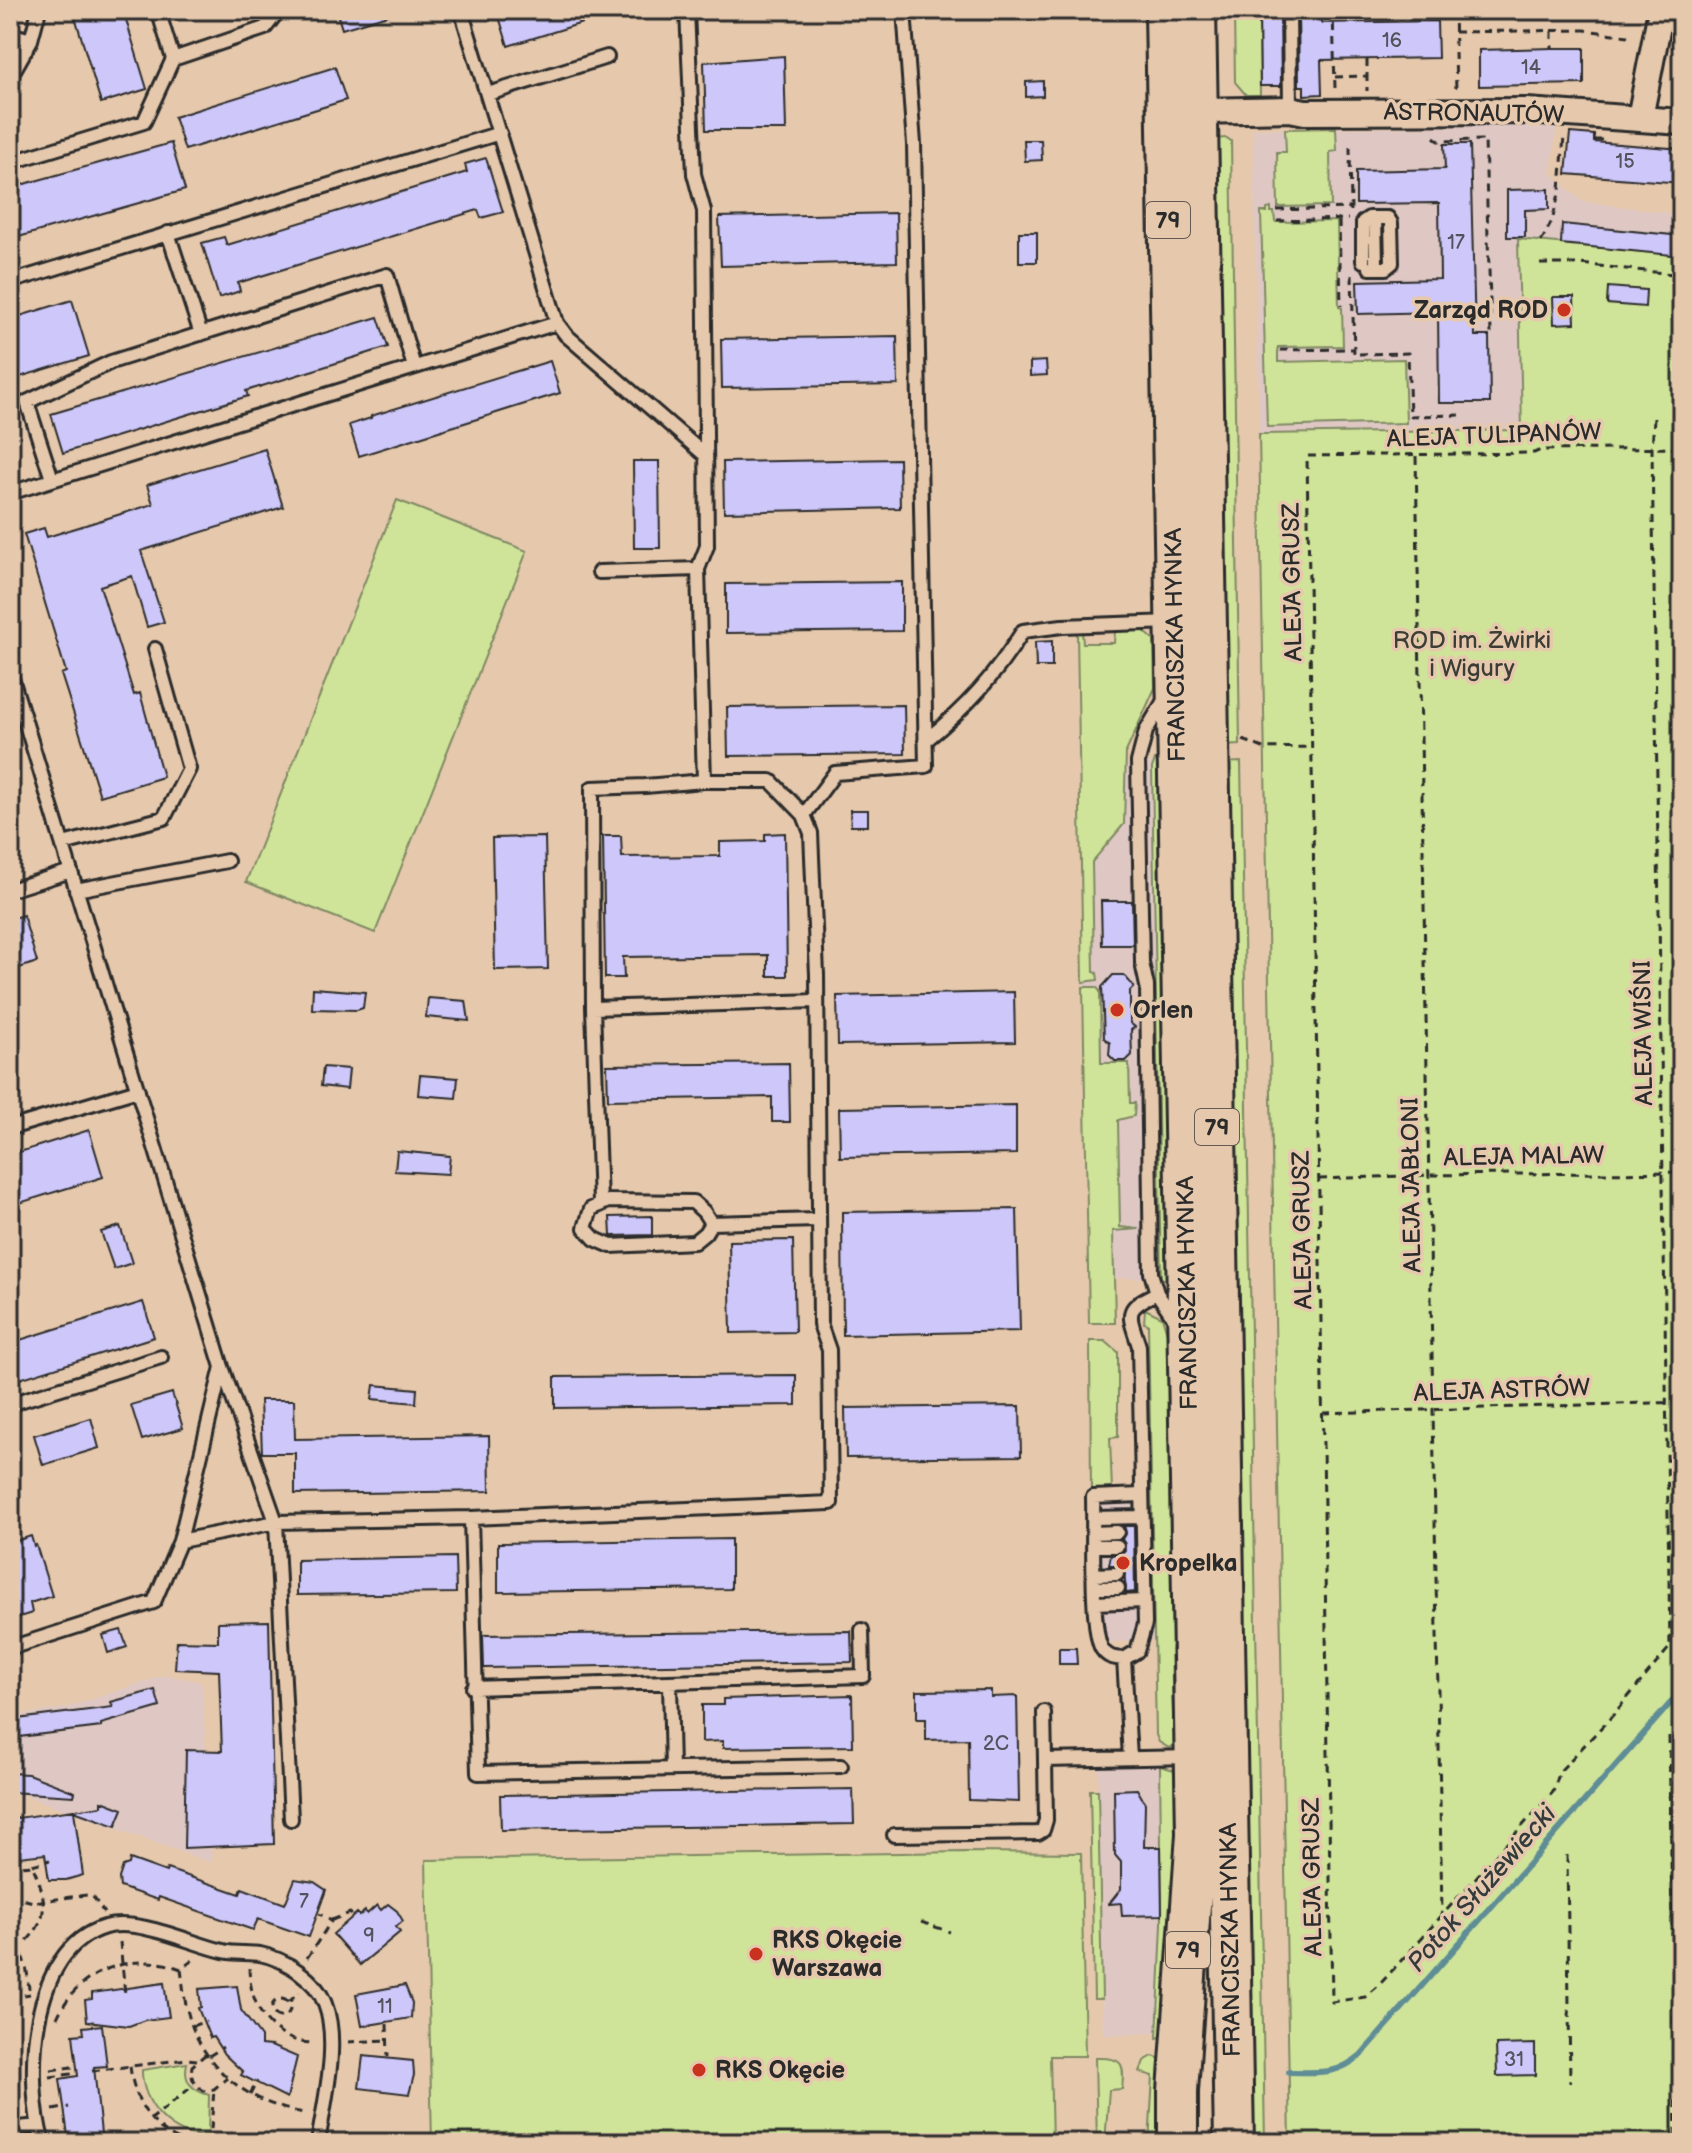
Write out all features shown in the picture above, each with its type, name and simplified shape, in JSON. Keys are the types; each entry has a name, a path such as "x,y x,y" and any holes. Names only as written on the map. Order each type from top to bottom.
{"main road":[{"name":"FRANCISZKA HYNKA","path":"1165,10 1196,1851 1178,2091 1178,2143"},
{"name":"FRANCISZKA HYNKA","path":"1196,10 1234,2143"}],"street":[{"path":"1640,118 1661,10"},
{"name":"ASTRONAUTÓW","path":"1198,111 1527,111 1682,122"}],"lane":[{"path":"10,77 31,40 39,10"},
{"path":"12,162 144,122 173,59 158,10"},
{"path":"173,59 265,28 279,10"},
{"path":"461,10 557,323 566,335 705,455"},
{"path":"687,10 694,174 704,211 707,546 698,569 704,781"},
{"path":"804,815 835,773 926,766 914,144 904,10"},
{"path":"1289,10 1290,109"},
{"path":"10,34 31,40"},
{"path":"488,94 607,57"},
{"path":"10,282 500,133"},
{"path":"1388,218 1392,263 1386,268 1370,264 1371,226 1388,218"},
{"path":"168,233 201,334"},
{"path":"52,479 27,402 111,362 387,275 414,367"},
{"path":"10,493 557,323"},
{"path":"599,572 698,569"},
{"path":"925,741 970,701 1000,667 1023,631 1062,626 1175,622"},
{"path":"63,844 164,818 189,769 155,649"},
{"path":"10,672 222,1367 276,1522 291,1819"},
{"path":"1176,681 1146,731 1138,762 1142,963 1147,986 1151,1273 1157,1293 1188,1339"},
{"path":"180,1541 276,1522 471,1518 831,1503 829,1350 820,1324 817,1001 811,833 804,815 771,781 704,781 592,788 593,1008 600,1203"},
{"path":"76,890 227,861"},
{"path":"10,890 71,871"},
{"path":"593,1008 817,1001"},
{"path":"10,1128 138,1090"},
{"path":"608,1201 693,1202 711,1223 694,1242 611,1246 595,1239 585,1228 591,1209 608,1201"},
{"path":"711,1223 818,1220"},
{"path":"1141,1495 1093,1497 1096,1633 1103,1651 1110,1657 1124,1659 1137,1651 1145,1624 1140,1539 1142,1517 1139,1346 1130,1323 1130,1311 1157,1293"},
{"path":"10,1404 161,1357"},
{"path":"10,1648 154,1602 180,1541 222,1367"},
{"path":"1094,1518 1142,1517"},
{"path":"471,1518 473,1688 478,1773 841,1766"},
{"path":"1094,1539 1117,1539"},
{"path":"1095,1581 1118,1581"},
{"path":"1095,1603 1144,1601"},
{"path":"473,1688 863,1676 862,1630"},
{"path":"1124,1659 1130,1758"},
{"path":"670,1684 672,1769"},
{"path":"894,1835 1038,1833 1043,1830 1046,1820 1044,1712"},
{"path":"1045,1760 1195,1757"},
{"path":"49,2140 38,2126 36,2044 40,2007 49,1981 62,1959 82,1938 105,1927 136,1926 227,1953 260,1954 285,1963 309,1981 325,2003 332,2036 318,2143"},
{"path":"10,2129 38,2126"}],"path":[{"path":"1333,10 1335,96"},
{"path":"1416,10 1416,22"},
{"path":"1454,10 1456,103"},
{"path":"1454,32 1585,30 1628,36"},
{"path":"1552,31 1552,48"},
{"path":"1367,59 1367,104"},
{"path":"1334,77 1367,76"},
{"path":"1541,242 1552,221 1560,190 1564,134"},
{"path":"1434,137 1439,141 1485,140 1491,334"},
{"path":"1277,221 1352,219 1350,147"},
{"path":"1277,210 1351,208"},
{"path":"1322,209 1322,220"},
{"path":"1296,210 1296,221"},
{"path":"1339,220 1341,306"},
{"path":"1540,264 1580,264 1682,275"},
{"path":"1352,275 1354,354 1408,353 1410,416 1461,415"},
{"path":"1280,350 1353,349"},
{"name":"ALEJA WIŚNI","path":"1442,1914 1553,1792 1560,1771 1613,1715 1670,1647 1652,449 1654,418"},
{"name":"ALEJA TULIPANÓW","path":"1307,456 1682,448"},
{"name":"ALEJA GRUSZ","path":"1307,456 1332,2002 1365,1997 1442,1914"},
{"name":"ALEJA JABŁONI","path":"1416,456 1442,1914"},
{"path":"1243,740 1259,748 1313,747"},
{"name":"ALEJA MALAW","path":"1319,1179 1682,1172"},
{"name":"ALEJA ASTRÓW","path":"1323,1413 1682,1402"},
{"path":"1669,1736 1676,2143"},
{"path":"19,1855 20,1866"},
{"path":"1567,1855 1570,2083"},
{"path":"10,1872 20,1866 50,1860"},
{"path":"20,1947 33,1937 42,1923 40,1882 32,1865"},
{"path":"10,1896 33,1902 87,1895 94,1898 104,1913 112,1916"},
{"path":"303,1965 332,1920 350,1913 353,1917"},
{"path":"319,1914 332,1920"},
{"path":"921,1922 950,1932"},
{"path":"125,1926 120,1947 125,1994"},
{"path":"181,1969 194,1959"},
{"path":"54,2025 64,2000 79,1984 122,1964 153,1960 181,1969"},
{"path":"259,1968 249,1966 250,1977 267,2021 276,2032 289,2040 319,2043 318,2033"},
{"path":"181,1969 192,2026 208,2055 227,2078 250,2095 271,2105 309,2114"},
{"path":"274,2014 285,2017 289,2013 289,2002 299,1992 305,2000"},
{"path":"10,1997 30,1994"},
{"path":"267,2021 274,2014 274,2003 284,1999 289,2002"},
{"path":"192,2026 206,2021"},
{"path":"387,2024 388,2057"},
{"path":"339,2043 388,2040"},
{"path":"92,2071 197,2060 223,2047"},
{"path":"47,2059 47,2078 78,2072"},
{"path":"197,2060 192,2066 191,2075 195,2085 204,2091 214,2089 227,2078"},
{"path":"130,2066 136,2094 150,2120 166,2133 187,2143"},
{"path":"250,2095 257,2081"},
{"path":"150,2120 195,2085"},
{"path":"210,2143 214,2089"},
{"path":"49,2100 51,2121"},
{"path":"58,2109 69,2107"},
{"path":"60,2135 72,2134"},
{"path":"266,2143 306,2138 305,2143"},
{"path":"49,2140 56,2143"}],"shaded area":[{"path":"1501,120 1557,122 1551,173 1581,201 1682,215 1682,256 1518,239 1522,430 1259,434 1253,129 1500,126"},
{"path":"1165,762 1174,1278 1088,1278 1080,765"},
{"path":"1151,1489 1155,1640 1093,1643 1091,1492"},
{"path":"165,1675 202,1682 212,1863 23,1795 10,1794 10,1717 66,1708"},
{"path":"1160,1766 1162,1924 1157,2033 1103,2035 1098,1767"}],"green space":[{"path":"1234,10 1259,10 1260,95 1246,95 1235,82"},
{"path":"1336,128 1337,151 1330,152 1331,206 1278,207 1277,152 1286,152 1285,129"},
{"path":"1227,138 1231,141 1240,745 1222,746 1213,139"},
{"path":"1271,208 1275,222 1337,221 1339,307 1342,308 1343,346 1278,347 1278,362 1404,359 1406,423 1267,427 1261,212"},
{"name":"ROD im. Żwirki i Wigury","path":"1518,239 1682,256 1682,2143 1290,2143 1259,434 1522,430"},
{"path":"397,500 527,551 375,933 246,882"},
{"path":"1115,631 1144,631 1154,640 1155,688 1126,752 1124,824 1092,862 1094,972 1098,980 1083,982 1077,632 1082,632 1083,643 1114,643"},
{"path":"1161,759 1171,1280 1167,1281 1161,1278 1152,768 1155,760"},
{"path":"1241,762 1265,2143 1247,2143 1222,763"},
{"path":"1083,987 1096,987 1100,991 1101,1063 1129,1063 1130,1103 1135,1103 1134,1116 1118,1120 1120,1227 1139,1229 1113,1231 1115,1323 1089,1323"},
{"path":"1145,1309 1162,1317 1168,1337 1179,1597 1171,1650 1174,1744 1169,1748 1159,1742 1156,1735 1148,1324 1144,1323"},
{"path":"1090,1341 1105,1341 1118,1352 1118,1437 1110,1438 1112,1491 1091,1492"},
{"path":"1160,1766 1174,1770 1182,1782 1165,2036 1157,2038 1162,1924"},
{"path":"1090,1790 1098,1790 1102,1999 1094,1999"},
{"name":"RKS Okęcie","path":"1081,1853 1085,2056 1050,2056 1052,2143 432,2143 426,1860"},
{"path":"1153,2056 1163,2060 1165,2143 1149,2143 1153,2076 1140,2072 1144,2061"},
{"path":"1095,2058 1117,2061 1123,2073 1122,2089 1109,2090 1105,2143 1097,2143"},
{"path":"187,2063 187,2080 197,2090 209,2095 208,2135 183,2132 171,2125 153,2106 143,2082 142,2070"}],"building":[{"path":"73,10 123,10 147,89 101,103"},
{"path":"336,10 390,10 391,14 342,29"},
{"path":"497,10 578,10 582,23 508,46"},
{"path":"1259,10 1280,10 1281,86 1260,86"},
{"path":"1298,10 1321,10 1321,23 1437,21 1438,58 1321,60 1322,94 1304,95 1304,86 1299,86"},
{"path":"1584,48 1584,84 1479,86 1479,50"},
{"path":"784,56 786,130 706,130 704,62"},
{"path":"335,67 346,100 185,150 174,117"},
{"path":"1043,81 1043,96 1026,97 1026,82"},
{"path":"1570,133 1594,135 1594,142 1682,149 1682,183 1566,174"},
{"path":"1024,140 1041,140 1042,160 1025,161"},
{"path":"171,143 185,190 15,238 10,221 10,188"},
{"path":"1444,144 1470,144 1475,336 1489,336 1490,403 1439,403 1438,312 1358,314 1357,281 1440,279 1439,203 1356,204 1356,171 1445,169"},
{"path":"486,158 503,212 481,218 478,210 238,283 240,291 219,298 202,243 224,237 227,245 467,172 465,164"},
{"path":"1549,189 1549,209 1525,210 1525,237 1507,237 1507,190"},
{"path":"896,213 897,262 721,266 719,217"},
{"path":"1562,224 1682,236 1682,256 1561,244"},
{"path":"1019,232 1037,232 1037,262 1019,262"},
{"path":"1608,287 1646,290 1645,307 1607,304"},
{"name":"Zarząd ROD","path":"1553,297 1574,297 1575,323 1554,324"},
{"path":"72,300 89,356 10,380 10,319"},
{"path":"378,317 388,347 246,391 248,396 63,453 51,414"},
{"path":"897,336 898,385 722,388 721,339"},
{"path":"550,361 560,393 359,456 349,425"},
{"path":"1046,361 1047,375 1030,376 1030,362"},
{"path":"265,449 283,507 141,551 164,622 147,627 132,576 100,586 134,695 140,693 163,777 100,796 61,674 66,672 24,534 44,528 47,537 153,504 147,485"},
{"path":"899,459 900,508 724,512 723,462"},
{"path":"633,461 659,461 660,548 634,548"},
{"path":"902,582 902,631 726,633 726,584"},
{"path":"1052,641 1052,667 1036,667 1035,642"},
{"path":"904,705 905,754 728,756 727,707"},
{"path":"850,810 868,810 868,826 851,826"},
{"path":"785,833 787,976 768,976 768,955 623,957 624,978 605,978 603,836 621,836 622,857 720,856 720,842 765,841 765,834"},
{"path":"545,837 548,969 495,970 492,838"},
{"path":"1101,901 1132,901 1133,945 1102,945"},
{"path":"23,915 37,962 10,971 10,919"},
{"name":"Orlen","path":"1113,975 1124,975 1134,987 1130,991 1130,1023 1135,1027 1131,1030 1132,1055 1126,1061 1115,1061 1109,1055 1110,1043 1104,1038 1102,987"},
{"path":"313,988 365,992 363,1008 312,1009"},
{"path":"1014,992 1015,1042 838,1045 837,996"},
{"path":"428,998 466,1001 469,1021 426,1017"},
{"path":"789,1063 790,1122 772,1122 772,1097 608,1100 607,1065"},
{"path":"323,1067 349,1069 347,1089 321,1086"},
{"path":"420,1075 458,1078 456,1098 418,1095"},
{"path":"1016,1105 1016,1154 840,1157 839,1108"},
{"path":"89,1130 103,1177 10,1206 10,1155"},
{"path":"397,1151 450,1156 448,1174 395,1171"},
{"path":"1017,1209 1020,1331 843,1335 842,1212"},
{"path":"652,1216 652,1235 611,1236 610,1217"},
{"path":"120,1226 132,1263 114,1269 101,1232"},
{"path":"793,1240 795,1332 731,1333 729,1241"},
{"path":"143,1302 154,1337 10,1382 10,1343"},
{"path":"796,1375 796,1405 555,1408 555,1377"},
{"path":"374,1385 417,1389 416,1403 372,1399"},
{"path":"172,1393 183,1428 142,1440 131,1405"},
{"path":"260,1400 294,1400 295,1439 489,1436 490,1491 295,1494 295,1453 262,1453"},
{"path":"1020,1406 1021,1456 846,1458 845,1408"},
{"path":"91,1418 99,1448 43,1465 34,1435"},
{"path":"1124,1526 1134,1526 1135,1592 1126,1593 1124,1569 1109,1565 1111,1555 1121,1554 1125,1550 1122,1539 1126,1532"},
{"path":"31,1536 52,1596 30,1603 32,1613 10,1620 10,1543"},
{"path":"731,1539 731,1589 498,1592 498,1543"},
{"path":"455,1557 456,1593 297,1595 297,1560"},
{"path":"269,1621 274,1844 184,1848 186,1750 222,1751 219,1671 175,1669 177,1641 218,1642 218,1622"},
{"path":"121,1630 127,1647 108,1653 103,1635"},
{"path":"851,1631 852,1662 484,1668 483,1635"},
{"path":"1059,1648 1076,1648 1077,1664 1059,1664"},
{"path":"155,1690 160,1707 101,1724 101,1727 10,1738 10,1720 113,1707 111,1702"},
{"path":"991,1690 991,1697 1017,1696 1019,1802 969,1800 968,1739 926,1740 926,1719 917,1719 917,1691"},
{"path":"852,1695 853,1746 723,1748 723,1741 702,1742 702,1705 723,1705 723,1699"},
{"path":"10,1773 28,1774 75,1792 74,1796 10,1792"},
{"path":"853,1789 854,1824 501,1830 500,1795"},
{"path":"1137,1789 1145,1803 1144,1847 1161,1847 1162,1915 1122,1916 1121,1903 1109,1904 1121,1889 1121,1862 1115,1855 1114,1790"},
{"path":"102,1801 123,1809 116,1826 74,1811 83,1875 66,1880 49,1880 45,1854 10,1858 10,1819 102,1806"},
{"path":"130,1859 240,1894 242,1888 285,1904 295,1879 314,1882 326,1890 309,1937 258,1919 253,1930 159,1897 158,1900 120,1887 123,1866 129,1864"},
{"path":"388,1904 403,1921 396,1927 400,1932 360,1965 333,1934 357,1913 359,1916 365,1911 367,1914 377,1905 381,1910"},
{"path":"164,1983 169,2017 129,2026 87,2021 85,2000 92,1999 92,1993"},
{"path":"405,1985 412,2003 411,2018 362,2026 356,1994"},
{"path":"237,1986 241,2010 261,2037 261,2045 297,2057 287,2098 241,2075 243,2072 224,2054 213,2037 210,2038 198,2008 201,2007 199,1989"},
{"path":"102,2025 107,2066 94,2067 102,2143 69,2143 60,2079 78,2076 73,2035 84,2034 83,2027"},
{"path":"1535,2044 1535,2075 1497,2076 1496,2045"},
{"path":"363,2056 413,2061 414,2075 409,2094 359,2088"}],"waterway":[{"name":"Potok Służewiecki","path":"1289,2072 1335,2070 1361,2055 1682,1690"}],"place":[{"name":"Zarząd ROD","path":"1564,310"},
{"name":"Orlen","path":"1117,1010"},
{"name":"Kropelka","path":"1123,1563"},
{"name":"RKS Okęcie Warszawa","path":"756,1954"},
{"name":"RKS Okęcie","path":"699,2070"}]}
